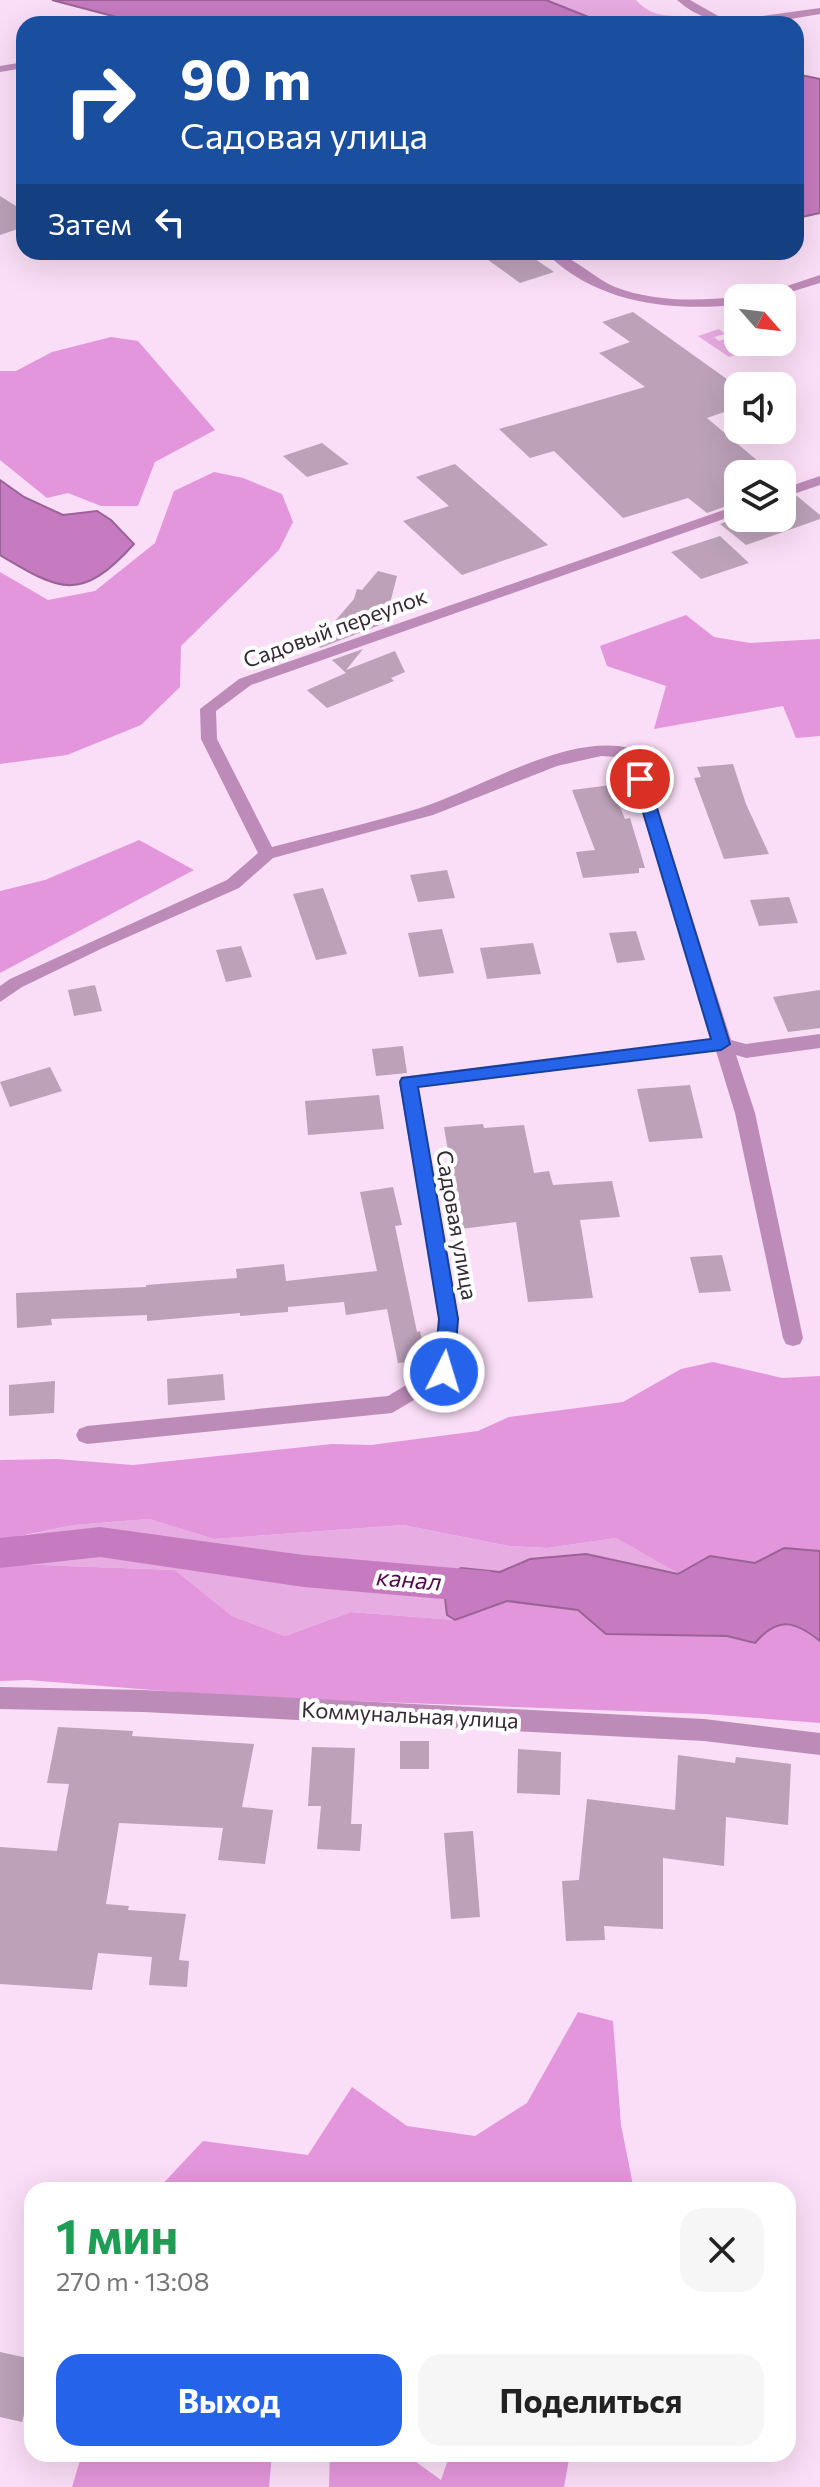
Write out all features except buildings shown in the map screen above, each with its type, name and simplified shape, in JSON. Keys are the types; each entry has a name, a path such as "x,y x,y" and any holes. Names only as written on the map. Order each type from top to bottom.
{"street":[{"path":"682,0 712,16"},
{"path":"784,16 820,11"},
{"path":"563,260 608,289 639,298 695,304 724,302"},
{"path":"796,288 818,282"},
{"path":"796,489 820,480"},
{"name":"Садовый переулок","path":"267,854 209,739 208,709 220,700 245,682 724,514"},
{"path":"0,996 16,983 99,943 233,884 267,854 429,811 569,757 607,750 624,752 640,779 745,1113 793,1338"},
{"name":"Садовая улица","path":"87,1435 392,1404 444,1372 449,1319 408,1082 721,1044 746,1051 820,1041"},
{"name":"Коммунальная улица","path":"0,1698 143,1701 704,1730 820,1744"}],"shaded area":[{"path":"52,0 546,0 586,16 113,16"},
{"path":"546,0 636,0 651,12 675,16 586,16"},
{"path":"804,76 820,79 820,213 804,217"},
{"path":"719,329 724,334 714,337 719,341 724,339 724,354 698,336"},
{"path":"111,337 138,341 215,430 155,462 138,506 101,506 68,493 47,498 0,460 0,371 16,371 52,352"},
{"path":"214,472 243,478 282,494 293,522 279,550 181,646 180,687 141,725 67,755 0,764 0,572 48,600 95,591 155,543 174,491"},
{"path":"0,480 24,497 63,515 97,511 111,520 134,544 99,576 84,583 55,583 39,577 0,555"},
{"path":"686,615 714,637 750,643 820,639 820,736 796,738 783,706 654,729 666,686 607,666 600,646"},
{"path":"139,840 194,870 0,973 0,891 45,880"},
{"path":"713,1362 782,1378 820,1376 820,1551 784,1548 755,1563 710,1557 679,1574 616,1538 547,1548 509,1546 403,1525 214,1539 149,1519 74,1525 0,1540 0,1460 57,1459 133,1465 332,1444 371,1445 478,1431 509,1417 623,1402 681,1369"},
{"path":"149,1519 214,1539 403,1525 509,1546 547,1548 616,1538 679,1574 586,1554 530,1559 500,1572 461,1568 447,1615 455,1620 351,1612 285,1636 232,1616 175,1570 13,1564 3,1540 74,1525"},
{"path":"784,1548 820,1551 820,1641 803,1629 787,1624 771,1628 755,1643 727,1636 606,1634 578,1610 507,1601 455,1620 447,1615 445,1598 452,1573 461,1568 500,1572 530,1559 586,1554 678,1574 710,1556 755,1563"},
{"path":"13,1564 175,1570 232,1616 285,1636 351,1612 455,1620 507,1601 578,1610 607,1634 727,1636 755,1643 771,1628 786,1624 802,1629 820,1641 820,1723 706,1714 239,1697 28,1680 0,1681 0,1568"},
{"path":"578,2012 613,2021 621,2125 632,2182 165,2182 203,2141 308,2155 352,2087 407,2126 475,2136 527,2103"},
{"path":"80,2462 271,2462 269,2487 72,2487"},
{"path":"330,2462 416,2462 441,2480 447,2462 569,2462 564,2487 329,2487"}],"waterway":[{"name":"канал","path":"0,1553 100,1542 304,1571 489,1587"}],"route":[{"path":"444,1372 449,1319 408,1082 721,1044 640,779"}]}
